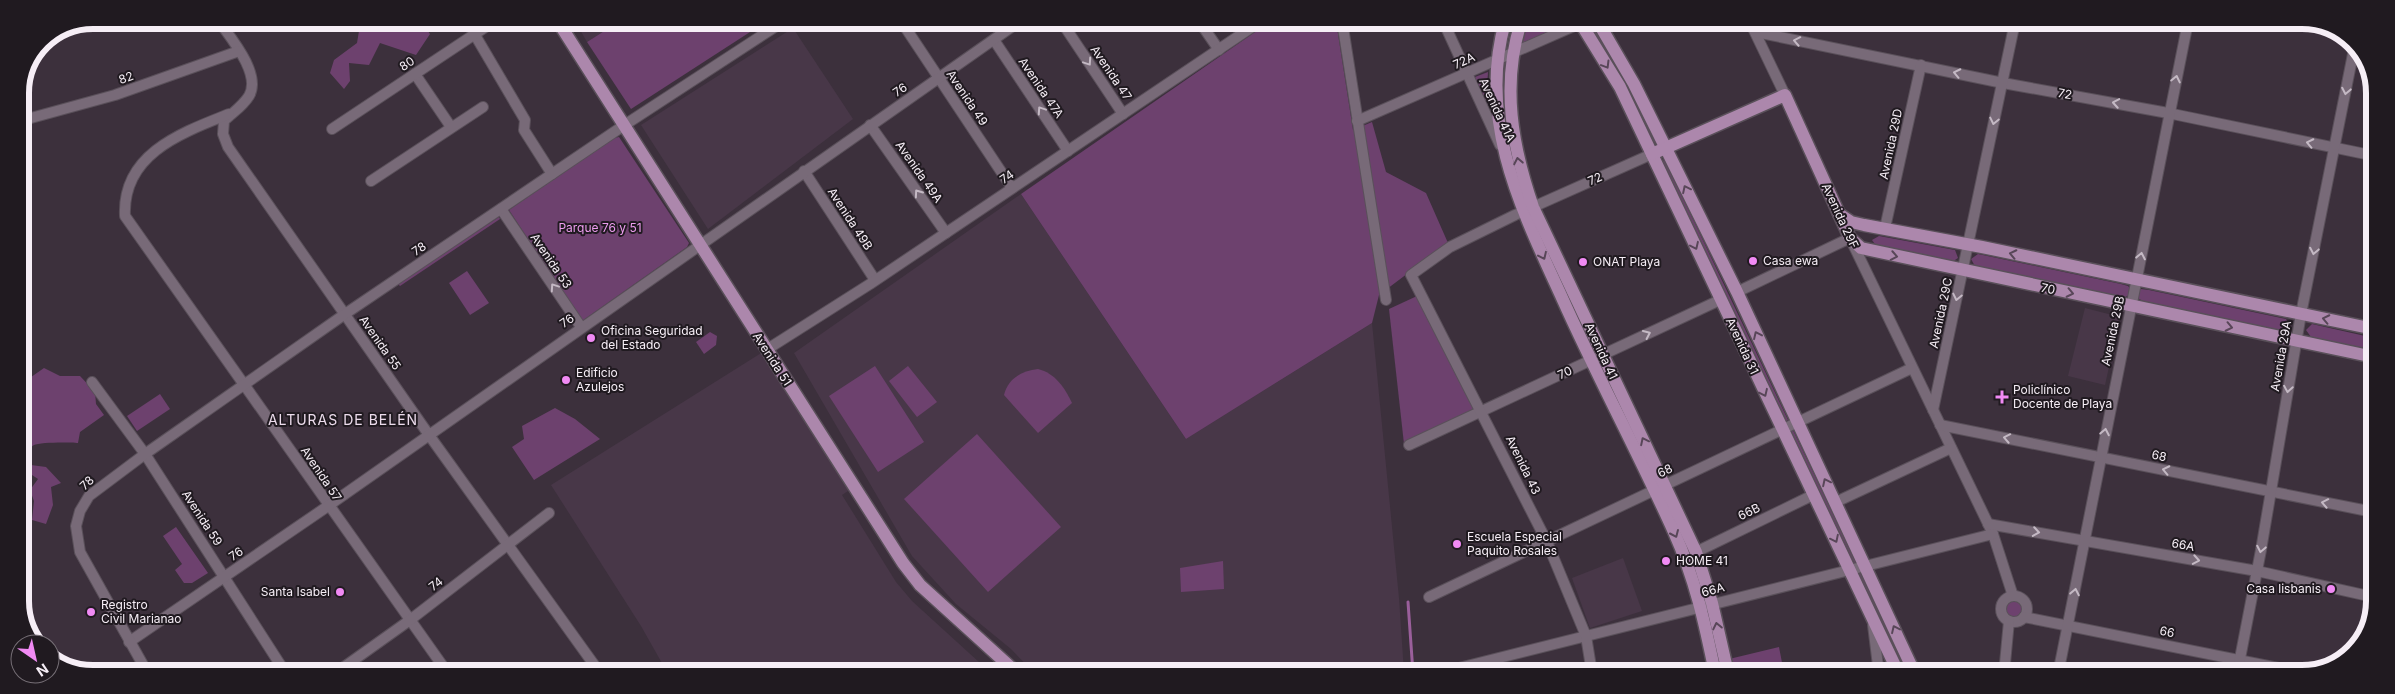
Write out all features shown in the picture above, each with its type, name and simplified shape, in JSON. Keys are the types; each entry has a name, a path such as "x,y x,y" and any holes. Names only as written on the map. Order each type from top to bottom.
{"main road":[{"name":"Avenida 51","path":"563,29 903,563 920,585 1007,665"},
{"name":"Avenida 41","path":"1504,29 1497,60 1499,124 1505,154 1590,361 1696,552 1706,605 1714,665"},
{"name":"Avenida 41","path":"1519,29 1512,53 1510,74 1513,128 1528,210 1602,355 1660,487 1693,579 1706,605 1725,665"},
{"name":"Avenida 31","path":"1585,29 1620,87 1895,665"},
{"name":"Avenida 31","path":"1602,29 1634,84 1736,292 1911,665"},
{"name":"72","path":"1652,154 1785,95"},
{"name":"Avenida 29F","path":"1785,95 1850,238"},
{"path":"1839,214 1851,222 1864,225 1968,244 2366,327"},
{"path":"1850,238 1854,230 1864,225"},
{"name":"70","path":"1850,238 1862,248 1871,252 2366,355"}],"street":[{"path":"224,29 250,72 252,83 251,94 240,109 231,113"},
{"name":"80","path":"332,129 483,29"},
{"name":"78","path":"129,642 80,552 76,526 80,511 89,496 145,454 345,314 623,126 772,29"},
{"name":"Avenida 49","path":"906,29 1012,188"},
{"name":"76","path":"129,642 328,506 580,327 1009,29"},
{"name":"Avenida 47","path":"1066,29 1123,114"},
{"path":"1204,29 1219,50"},
{"name":"74","path":"766,350 946,233 1249,29"},
{"path":"1343,29 1386,300"},
{"name":"Avenida 41A","path":"1446,29 1505,154"},
{"name":"72A","path":"1357,121 1565,29"},
{"name":"Avenida 29F","path":"1754,29 1785,95"},
{"name":"Avenida 29C","path":"1932,410 2014,29"},
{"name":"Avenida 29B","path":"2060,665 2168,113 2186,29"},
{"name":"72","path":"1756,32 2003,83 2168,113 2366,154"},
{"path":"474,35 524,120 524,130 552,174"},
{"name":"Avenida 47A","path":"994,40 1068,151"},
{"name":"82","path":"29,119 114,95 239,51"},
{"name":"Avenida 29A","path":"2239,665 2301,314 2353,54"},
{"name":"Avenida 29D","path":"1885,228 1922,65"},
{"path":"415,74 451,127"},
{"path":"371,181 482,107"},
{"name":"Avenida 57","path":"231,113 182,133 146,158 130,182 124,204 125,216 442,665"},
{"name":"Avenida 55","path":"231,113 224,121 223,127 228,147 429,435 595,665"},
{"name":"Avenida 49A","path":"870,125 946,233"},
{"name":"72","path":"1411,275 1450,247 1652,154"},
{"name":"Avenida 49B","path":"804,171 875,280"},
{"name":"Avenida 53","path":"501,209 580,327"},
{"path":"1736,292 1850,238"},
{"name":"Avenida 29F","path":"1850,238 1932,410"},
{"name":"Avenida 43","path":"1411,275 1482,411 1547,542 1586,636 1591,665"},
{"name":"70","path":"1409,445 1720,300"},
{"name":"68","path":"1428,597 1912,368"},
{"name":"Avenida 59","path":"92,382 145,454 281,665"},
{"path":"1932,410 1991,529 2013,596"},
{"name":"68","path":"1940,426 2101,456 2366,511"},
{"path":"1836,502 1951,448"},
{"name":"66B","path":"1696,552 1813,495"},
{"name":"74","path":"347,665 410,620 549,512"},
{"name":"66A","path":"1479,665 1706,605 1850,571 1991,529 2085,540 2257,571 2366,595"},
{"path":"2013,596 2025,601 2027,609 2024,617 2017,622 2009,621 2003,616 2001,607 2005,600 2013,596"},
{"name":"66","path":"2024,617 2263,665"},
{"path":"1873,619 1878,665"},
{"path":"2005,665 2009,621"},
{"path":"129,642 143,665"}],"shaded area":[{"path":"580,29 607,29 587,42"},
{"path":"791,29 794,29 853,119 708,229 641,125"},
{"path":"1021,194 1186,439 1372,323 1399,598 1403,665 1026,665 1011,649 956,604 912,556 794,353"},
{"path":"2085,308 2120,317 2105,385 2068,376"},
{"path":"766,350 854,487 842,495 896,582 912,601 982,665 663,665 641,626 551,485"},
{"path":"1623,558 1642,611 1590,628 1572,578"}],"green space":[{"path":"359,29 426,29 430,34 416,55 380,43 369,65 349,63 350,81 344,89 330,73 334,60 357,43"},
{"path":"607,29 755,29 631,109 587,42"},
{"path":"1259,29 1337,29 1353,130 1372,122 1386,172 1426,193 1448,243 1379,295 1372,323 1186,439 1021,194"},
{"path":"1519,29 1565,29 1512,53"},
{"path":"1592,29 1595,29 1621,73 1656,142 1653,143 1624,84"},
{"path":"1488,72 1486,101 1482,96 1475,77"},
{"name":"Parque 76 y 51","path":"619,137 689,243 687,247 582,321 509,210 614,138"},
{"path":"1665,160 1788,420 1786,421 1662,161"},
{"path":"499,217 500,219 400,286 398,284"},
{"path":"1879,236 1955,250 1958,258 1952,262 1877,247 1872,240"},
{"path":"1978,254 2121,284 2128,286 2134,293 2125,297 2119,297 1976,268 1971,259"},
{"path":"467,271 489,303 470,315 449,283"},
{"path":"2141,289 2149,290 2286,319 2290,326 2283,333 2146,302 2139,299 2134,293"},
{"path":"1417,296 1476,409 1404,444 1389,309"},
{"path":"2312,324 2366,336 2366,348 2311,337 2306,330"},
{"path":"710,332 717,336 716,345 704,354 696,342"},
{"path":"875,366 924,442 878,472 829,396"},
{"path":"908,366 937,402 917,417 889,381"},
{"path":"44,368 60,376 80,376 95,392 96,404 104,415 80,432 78,443 37,444 29,450 29,378"},
{"path":"1038,369 1050,374 1059,382 1072,403 1038,433 1004,395 1009,384 1016,376"},
{"path":"160,394 170,409 137,431 127,416"},
{"path":"555,408 575,419 600,439 534,480 512,447 524,439 522,426"},
{"path":"1792,428 1857,564 1855,565 1790,430"},
{"path":"977,434 1061,527 988,592 904,499"},
{"path":"29,463 46,467 61,483 51,487 53,505 46,524 32,520 34,501 30,490 38,479 32,475 29,479"},
{"path":"176,527 208,573 192,583 184,583 175,570 182,564 163,536"},
{"path":"1223,561 1224,589 1181,592 1180,568"},
{"path":"1861,572 1905,665 1901,665 1858,573"},
{"path":"2014,599 2022,604 2023,608 2018,616 2014,617 2006,612 2005,608 2010,600"},
{"path":"1779,647 1782,665 1726,665 1725,660"}],"waterway":[{"path":"1408,602 1412,665"}],"place":[{"name":"Casa ewa","path":"1753,261"},
{"name":"ONAT Playa","path":"1583,262"},
{"name":"Oficina Seguridad del Estado","path":"591,338"},
{"name":"Edificio Azulejos","path":"566,380"},
{"name":"Policlínico Docente de Playa","path":"2002,397"},
{"name":"Escuela Especial Paquito Rosales","path":"1457,544"},
{"name":"HOME 41","path":"1666,561"},
{"name":"Casa lisbanis","path":"2331,589"},
{"name":"Santa Isabel","path":"340,592"},
{"name":"Registro Civil Marianao","path":"91,612"}],"district":[{"name":"ALTURAS DE BELÉN","path":"343,420"}]}
